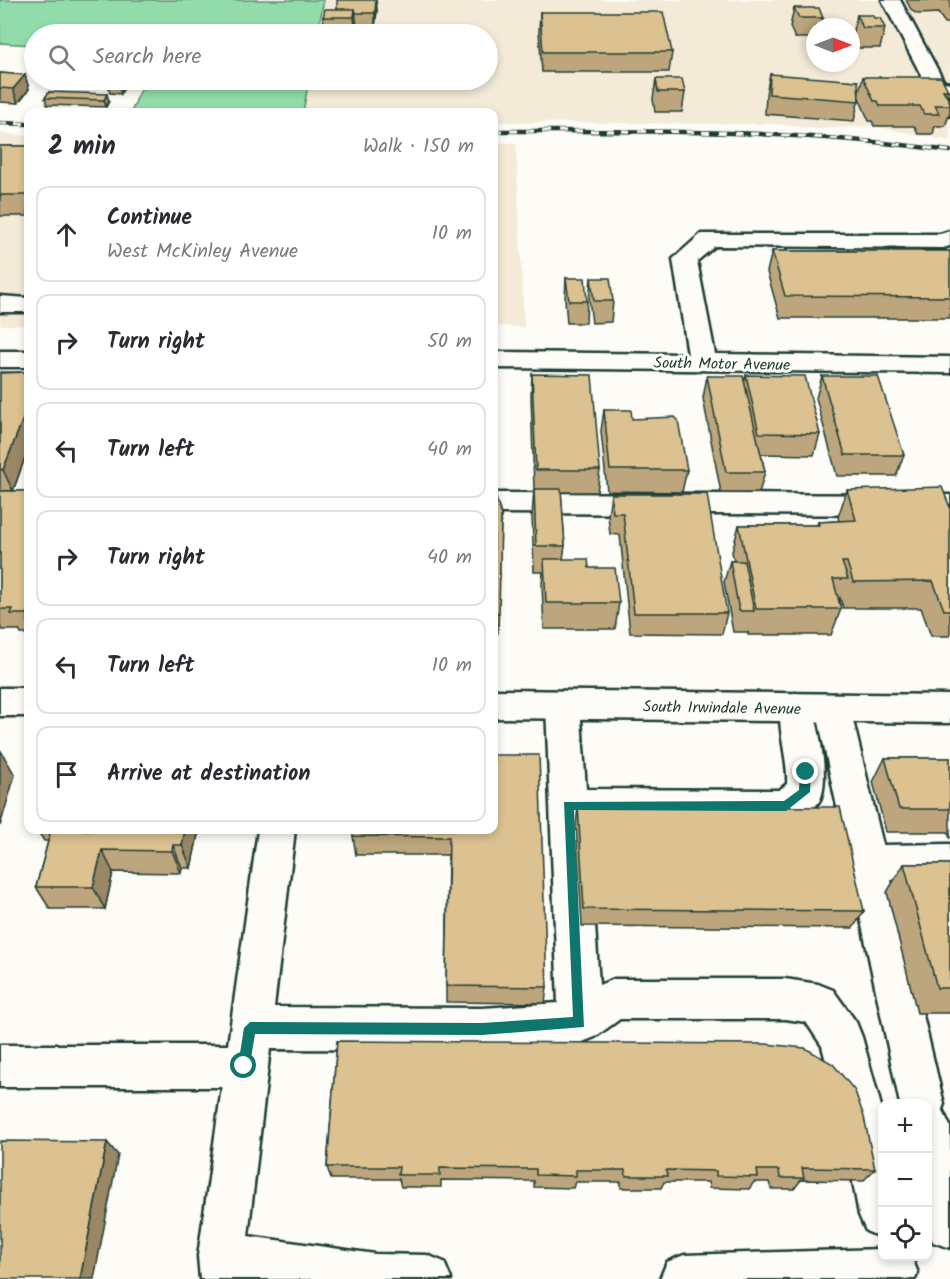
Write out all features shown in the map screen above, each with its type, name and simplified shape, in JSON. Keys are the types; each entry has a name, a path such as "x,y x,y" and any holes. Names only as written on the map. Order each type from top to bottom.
{"street":[{"path":"891,0 936,86 950,89"},
{"path":"703,362 685,259 709,239 950,238"},
{"path":"0,304 24,304"},
{"path":"0,359 24,359"},
{"name":"South Motor Avenue","path":"498,360 950,365"},
{"path":"498,503 950,505"},
{"path":"0,702 24,702"},
{"name":"South Irwindale Avenue","path":"498,704 950,709"},
{"path":"563,705 580,1022"},
{"path":"568,805 786,806 805,792 806,772 796,707"},
{"path":"833,708 921,1099"},
{"path":"275,834 247,1047 223,1268 375,1278 427,1279"},
{"path":"868,862 950,861"},
{"path":"0,1066 580,1022 614,999 785,999 818,1004 841,1037 866,1127 881,1207"},
{"path":"932,1147 949,1218"},
{"path":"684,1279 893,1269"}],"shaded area":[{"path":"324,0 950,0 950,141 873,126 816,129 774,124 498,122 498,108 303,108 306,90 498,90 498,24 319,24"},
{"path":"0,133 24,136 24,325 0,325"},
{"path":"498,143 516,143 524,327 498,326"}],"green space":[{"path":"0,0 324,0 319,24 24,24 24,44 0,43"},
{"path":"141,90 307,90 304,108 133,108"}],"building":[{"path":"337,0 376,0 375,13 356,13 355,9 337,9"},
{"path":"794,8 819,8 823,18 806,18 799,18"},
{"path":"325,9 355,9 354,17 323,17"},
{"path":"540,12 663,12 672,52 543,52"},
{"path":"857,15 872,15 874,18 880,18 885,28 863,28"},
{"path":"0,73 24,75 13,89 0,88"},
{"path":"770,74 858,81 859,101 769,94"},
{"path":"863,77 941,77 948,90 943,90 950,105 935,105 939,114 924,114 920,106 880,106 878,101 874,101"},
{"path":"656,79 682,79 685,92 658,92"},
{"path":"49,92 107,94 104,100 45,98"},
{"path":"0,146 24,146 24,195 0,195"},
{"path":"772,251 950,251 950,297 785,296"},
{"path":"566,278 585,278 587,301 569,301"},
{"path":"591,278 610,278 613,301 594,301"},
{"path":"24,372 24,416 3,470 0,469 0,373"},
{"path":"532,374 592,375 600,470 536,470"},
{"path":"746,375 805,376 820,434 759,433"},
{"path":"707,376 743,376 765,472 726,472"},
{"path":"822,376 878,376 904,455 845,455"},
{"path":"604,410 631,410 632,419 675,417 678,420 687,470 610,470"},
{"path":"942,487 950,505 950,610 944,610 933,581 853,582 847,562 842,562 848,579 833,579 841,609 756,609 739,525 819,525 818,522 856,520 847,490"},
{"path":"534,489 561,489 565,546 536,546"},
{"path":"0,491 24,491 24,614 11,614 13,609 0,609"},
{"path":"611,494 707,494 727,613 634,613 623,513 613,513"},
{"path":"498,504 501,515 498,613"},
{"path":"544,559 588,559 589,568 615,568 619,603 546,603"},
{"path":"730,561 744,561 754,611 739,611"},
{"path":"498,755 539,755 547,987 446,986 449,837 353,836 353,834 498,834"},
{"path":"885,758 950,758 950,809 899,809"},
{"path":"578,806 840,807 864,911 584,909"},
{"path":"50,834 184,834 182,845 173,845 172,851 102,850 93,887 36,887"},
{"path":"904,864 950,864 950,988 937,988"},
{"path":"337,1041 765,1044 805,1048 833,1064 855,1091 864,1117 875,1169 802,1168 804,1178 780,1178 779,1170 757,1170 758,1177 716,1176 716,1171 666,1170 667,1176 626,1176 625,1170 576,1170 576,1176 536,1175 536,1169 440,1168 440,1175 398,1175 399,1167 327,1167"},
{"path":"0,1141 107,1142 80,1279 0,1279"}],"railway":[{"path":"0,123 24,124"},
{"path":"498,131 779,135 950,151"}],"route":[{"path":"244,1066 250,1028 482,1029 580,1022 568,805 786,806 805,792 806,772"}]}
